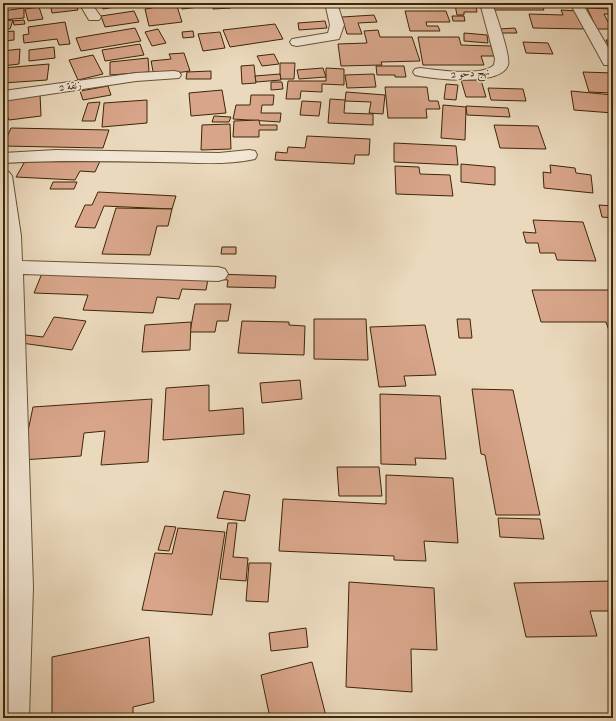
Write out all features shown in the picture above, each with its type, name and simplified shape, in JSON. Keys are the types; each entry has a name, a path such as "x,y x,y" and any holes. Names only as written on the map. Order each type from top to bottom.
{"street":[{"path":"85,3 94,17"},
{"path":"297,42 334,36 337,25 330,3"},
{"name":"نهج دحو 2","path":"420,72 440,74 475,74 494,72 501,66 502,60 486,3"},
{"path":"576,3 609,62"},
{"name":"زنقة 2","path":"3,96 136,77 174,75"},
{"path":"3,158 56,156 219,158 249,155"},
{"path":"3,176 6,226 12,267 19,587 13,718"},
{"path":"12,267 218,274"}],"building":[{"path":"50,3 57,3 57,5 76,3 78,10 52,13"},
{"path":"113,3 115,7 103,9 101,4"},
{"path":"151,3 176,3 182,22 149,26 145,9 152,8"},
{"path":"181,3 207,3 208,6 182,9"},
{"path":"212,3 230,3 231,8 213,9"},
{"path":"440,3 475,3 477,12 464,12 464,15 457,15 455,5"},
{"path":"489,3 541,3 544,10 491,10"},
{"path":"581,3 611,3 613,6 583,6"},
{"path":"39,7 43,19 28,21 25,9"},
{"path":"24,8 24,18 3,20 3,11"},
{"path":"587,8 613,9 613,14 604,14 608,22 613,22 613,29 597,29"},
{"path":"561,10 578,11 585,29 533,28 529,14 563,15"},
{"path":"134,11 139,22 105,27 101,16"},
{"path":"405,11 446,11 450,22 426,22 427,26 438,26 440,31 410,31"},
{"path":"374,15 377,22 358,23 362,34 347,34 342,17"},
{"path":"452,16 464,16 465,21 453,21"},
{"path":"13,20 10,29 3,29 3,21"},
{"path":"24,20 25,24 14,25 13,21"},
{"path":"325,21 327,28 299,30 298,23"},
{"path":"65,22 70,44 59,45 57,39 24,43 23,35 29,34 28,27"},
{"path":"275,24 283,39 230,47 223,30"},
{"path":"135,28 141,41 81,51 76,38"},
{"path":"515,28 517,33 501,33 499,29"},
{"path":"158,29 166,43 152,46 145,32"},
{"path":"378,30 380,37 412,37 420,61 381,62 382,65 341,66 338,44 367,43 364,31"},
{"path":"14,31 14,40 3,41 3,32"},
{"path":"193,31 194,37 183,38 182,32"},
{"path":"220,32 225,48 203,51 198,34"},
{"path":"464,33 487,35 488,43 464,41"},
{"path":"418,37 459,37 461,45 491,46 494,56 481,56 484,65 423,65"},
{"path":"606,40 613,40 613,55"},
{"path":"523,42 548,43 553,54 526,53"},
{"path":"140,44 144,55 105,61 102,50"},
{"path":"54,47 55,58 29,61 29,50"},
{"path":"20,49 19,64 3,66 3,51"},
{"path":"184,53 190,71 154,76 151,61 171,59 169,54"},
{"path":"274,54 279,64 262,66 257,56"},
{"path":"93,55 103,74 78,80 69,60"},
{"path":"148,58 149,72 110,75 110,62"},
{"path":"280,63 295,63 294,79 280,79"},
{"path":"49,64 47,80 3,83 3,68"},
{"path":"254,65 256,83 242,84 241,66"},
{"path":"376,66 404,66 406,77 395,77 395,75 377,75"},
{"path":"323,68 326,77 299,79 297,70"},
{"path":"326,68 344,69 344,85 322,84 322,92 301,91 300,99 286,99 288,81 326,81"},
{"path":"211,71 211,79 186,79 187,72"},
{"path":"583,72 613,73 613,93 589,92"},
{"path":"280,74 281,80 256,82 255,76"},
{"path":"374,74 376,87 347,88 345,75"},
{"path":"461,80 481,80 486,97 466,97"},
{"path":"271,82 282,82 283,89 271,90"},
{"path":"446,84 458,85 456,100 444,99"},
{"path":"108,86 111,95 83,100 80,91"},
{"path":"385,87 427,87 429,101 438,101 440,109 426,109 427,118 388,118"},
{"path":"488,88 523,89 526,101 491,100"},
{"path":"222,90 226,113 191,116 189,93"},
{"path":"571,91 613,95 613,113 574,110"},
{"path":"346,92 385,95 383,114 369,113 371,102 345,101"},
{"path":"40,94 41,116 9,120 3,108 3,99"},
{"path":"251,95 274,95 273,105 262,105 261,113 281,113 280,122 233,119 236,105 250,105"},
{"path":"330,99 345,100 344,113 373,114 373,125 328,123"},
{"path":"147,100 147,123 102,127 104,103"},
{"path":"302,101 321,102 319,116 300,115"},
{"path":"100,102 95,121 82,121 88,103"},
{"path":"443,105 466,107 465,140 441,138"},
{"path":"466,106 508,108 510,117 467,115"},
{"path":"214,116 231,117 229,122 212,122"},
{"path":"259,120 260,125 277,125 277,130 259,130 259,137 233,137 234,121"},
{"path":"230,124 231,149 201,150 202,125"},
{"path":"494,125 538,126 546,149 500,148"},
{"path":"11,128 109,130 103,148 3,146"},
{"path":"307,136 370,139 369,155 355,155 354,164 275,160 276,152 287,153 288,147 305,148"},
{"path":"394,143 456,146 458,165 394,162"},
{"path":"28,156 100,161 95,172 80,171 75,180 16,177"},
{"path":"461,164 495,167 495,185 461,182"},
{"path":"550,165 575,168 576,173 591,175 593,193 544,188 543,172 551,173"},
{"path":"395,166 419,167 420,174 450,175 453,196 396,194"},
{"path":"53,182 77,182 74,189 50,189"},
{"path":"98,192 176,196 172,209 104,206 95,228 75,227 85,205 92,205"},
{"path":"599,205 613,206 613,218 602,217"},
{"path":"116,208 172,209 168,226 157,226 150,255 102,254"},
{"path":"533,220 583,222 596,261 557,260 555,253 540,253 538,243 526,243 523,232 536,233"},
{"path":"222,247 236,247 236,254 221,254"},
{"path":"43,271 208,279 206,290 182,289 179,299 157,297 153,313 83,310 88,295 34,293"},
{"path":"214,274 276,276 275,288 227,287 228,280 213,279"},
{"path":"532,290 609,290 613,300 613,342 606,322 541,322"},
{"path":"195,304 231,304 228,321 217,321 215,332 190,332"},
{"path":"54,317 86,321 72,350 21,343 26,335 43,337"},
{"path":"314,319 366,319 368,360 314,359"},
{"path":"457,319 470,319 472,338 459,338"},
{"path":"242,321 289,322 289,325 305,326 304,355 238,353"},
{"path":"191,322 190,350 142,352 145,325"},
{"path":"425,325 436,375 404,376 406,386 379,387 370,327"},
{"path":"300,380 302,399 262,403 260,383"},
{"path":"209,385 209,411 243,408 244,434 163,440 166,388"},
{"path":"472,389 513,390 540,515 496,515 485,455 481,454"},
{"path":"380,394 440,396 446,459 415,458 416,465 381,464"},
{"path":"152,399 148,462 101,465 105,431 84,433 81,456 22,460 33,407"},
{"path":"337,467 379,467 382,496 339,496"},
{"path":"386,475 453,478 458,543 424,541 426,561 394,560 394,556 279,551 283,499 386,504"},
{"path":"224,491 250,495 245,521 217,518"},
{"path":"498,518 540,519 544,539 500,537"},
{"path":"228,523 237,523 233,557 248,558 246,581 220,579"},
{"path":"165,526 176,527 169,551 158,550"},
{"path":"178,528 225,532 212,615 142,610 155,553 172,554"},
{"path":"249,563 271,563 268,602 246,601"},
{"path":"613,581 613,611 590,611 597,636 526,637 514,583"},
{"path":"349,582 434,588 437,650 411,649 412,692 346,687"},
{"path":"306,628 308,647 271,651 269,633"},
{"path":"149,637 154,702 133,707 133,718 52,718 52,657"},
{"path":"312,662 326,716 317,718 270,718 261,675"}]}
